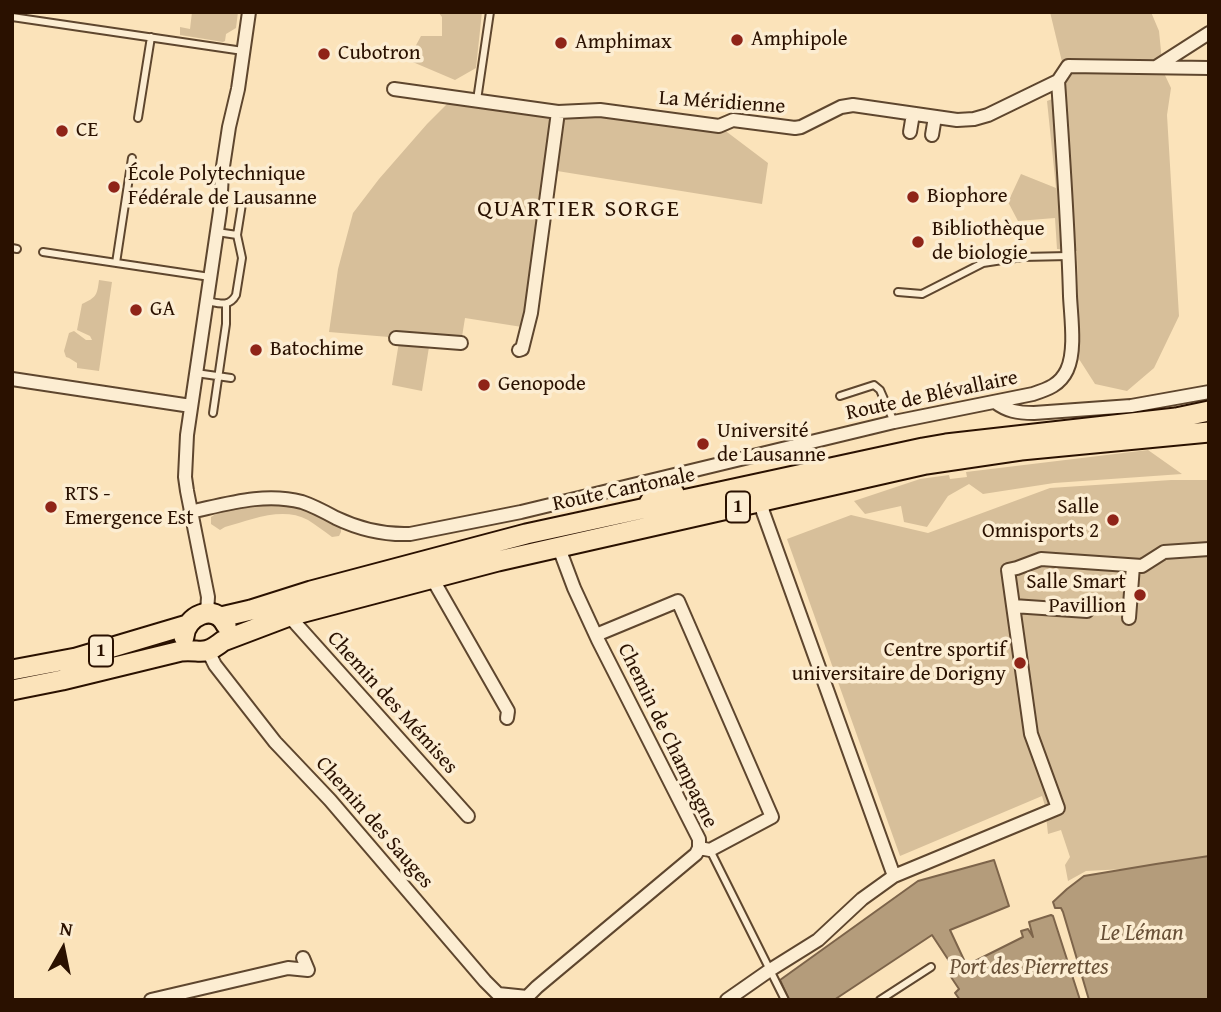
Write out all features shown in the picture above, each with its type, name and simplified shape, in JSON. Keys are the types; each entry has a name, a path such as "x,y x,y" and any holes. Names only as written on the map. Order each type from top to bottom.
{"main road":[{"name":"Route Cantonale","path":"214,615 251,610 311,591 526,534 946,444 1176,418 1209,411"},
{"name":"Route Cantonale","path":"12,690 207,647 289,616 509,558 926,464 1021,450 1209,432"},
{"path":"615,535 636,525 671,516 675,512 675,502"},
{"path":"200,615 214,615 227,627 226,636 207,647 187,645 184,636 187,625 200,615"},
{"name":"1","path":"12,670 76,658 187,625"}],"street":[{"path":"214,615 190,512 185,477 187,435 217,232 221,178 249,12"},
{"path":"1155,67 1209,33"},
{"name":"La Méridienne","path":"394,89 558,112 600,110 719,126 733,120 795,128 806,126 848,105 957,120 980,118 1058,81 1068,66 1155,67"},
{"path":"1155,67 1209,68"},
{"name":"Route de Blévallaire","path":"190,512 255,498 278,498 308,504 355,526 395,535 410,534 521,512 894,422 1033,394 1050,388 1065,374 1071,345 1069,256 1058,81"},
{"path":"519,350 522,349 531,313 558,112"},
{"path":"910,132 913,114"},
{"path":"932,135 935,117"},
{"path":"396,338 461,343"},
{"path":"12,379 191,406"},
{"path":"995,402 1006,410 1020,413 1055,412 1131,406 1209,393"},
{"path":"762,501 763,512 894,876"},
{"name":"Chemin de Champagne","path":"528,999 537,987 705,849 596,635 559,548"},
{"path":"727,1000 818,940 862,899 894,876 1058,808 1031,733 1008,570 1041,559 1142,566 1164,552 1209,549"},
{"path":"1129,618 1133,566"},
{"path":"432,578 508,711 507,718"},
{"path":"596,635 678,601 772,817 705,849"},
{"path":"1013,606 1087,611"},
{"name":"Chemin des Mémises","path":"289,616 468,816"},
{"name":"Chemin des Sauges","path":"207,647 215,665 275,742 330,800 485,981 498,994 528,999"},
{"path":"151,1000 288,968 308,970 303,958"}],"lane":[{"path":"477,100 489,16 499,21"},
{"path":"12,17 243,51"},
{"path":"138,118 151,37"},
{"path":"116,263 132,158"},
{"path":"206,301 226,304 233,300 237,290 242,258 237,235 242,204"},
{"path":"217,232 237,235"},
{"path":"43,252 210,277"},
{"path":"898,292 922,293 982,263 1022,257 1069,256"},
{"path":"214,413 226,324 226,304"},
{"path":"196,373 231,378"},
{"path":"840,396 874,385 880,390 894,422"},
{"path":"705,849 785,1000"},
{"path":"880,1000 932,967"}],"shaded area":[{"path":"192,12 238,12 236,28 226,34 223,42 180,35 180,27 190,29"},
{"path":"438,12 482,12 476,68 455,80 408,60 421,36 442,36 442,17"},
{"path":"1050,12 1151,12 1159,31 1163,71 1171,88 1167,115 1179,316 1154,368 1127,391 1095,384 1079,359 1077,251 1057,249 1055,218 1018,221 1008,202 1021,174 1056,188 1047,101 1066,94 1063,66"},
{"path":"454,97 719,126 768,163 762,204 551,170 522,327 465,318 461,343 329,332 338,269 353,213 379,179"},
{"path":"99,280 112,282 99,371 77,368 77,363 66,357 64,351 69,333 74,331 86,340 92,340 90,336 77,330 82,304 95,295"},
{"path":"399,342 429,347 422,391 392,385"},
{"path":"1148,450 1182,474 1054,483 983,494 969,484 948,496 927,527 904,522 901,506 865,514 854,501 920,479 949,475 950,479 967,477 966,472"},
{"name":"Centre sportif universitaire de Dorigny","path":"1209,480 1209,856 1125,869 1086,871 1068,881 1065,865 1070,857 1061,830 1048,834 1042,796 900,856 787,539 851,515 928,533 1050,488"},
{"path":"273,503 291,505 317,514 341,527 341,532 339,536 332,537 308,520 288,514 256,518 220,530 211,524 211,517 225,510"}],"water":[{"name":"Le Léman","path":"1209,856 1209,1000 1089,1000 1063,912 1061,908 1055,908 1053,902 1084,876"},
{"name":"Port des Pierrettes","path":"994,860 1009,906 950,930 965,962 969,964 1023,937 1021,931 1028,929 1033,937 1029,922 1051,915 1080,1000 960,1000 955,993 959,989 949,974 955,970 932,935 834,1000 789,1000 780,980 918,881"}],"place":[{"name":"Amphipole","path":"737,40"},
{"name":"Amphimax","path":"561,43"},
{"name":"Cubotron","path":"324,54"},
{"name":"CE","path":"62,131"},
{"name":"École Polytechnique Fédérale de Lausanne","path":"114,187"},
{"name":"Biophore","path":"913,197"},
{"name":"Bibliothèque de biologie","path":"918,242"},
{"name":"GA","path":"136,310"},
{"name":"Batochime","path":"256,350"},
{"name":"Genopode","path":"484,385"},
{"name":"Université de Lausanne","path":"703,444"},
{"name":"RTS - Emergence Est","path":"51,507"},
{"name":"Salle Omnisports 2","path":"1113,520"},
{"name":"Salle Smart Pavillion","path":"1140,595"},
{"name":"Centre sportif universitaire de Dorigny","path":"1020,663"}],"district":[{"name":"QUARTIER SORGE","path":"579,210"}]}
